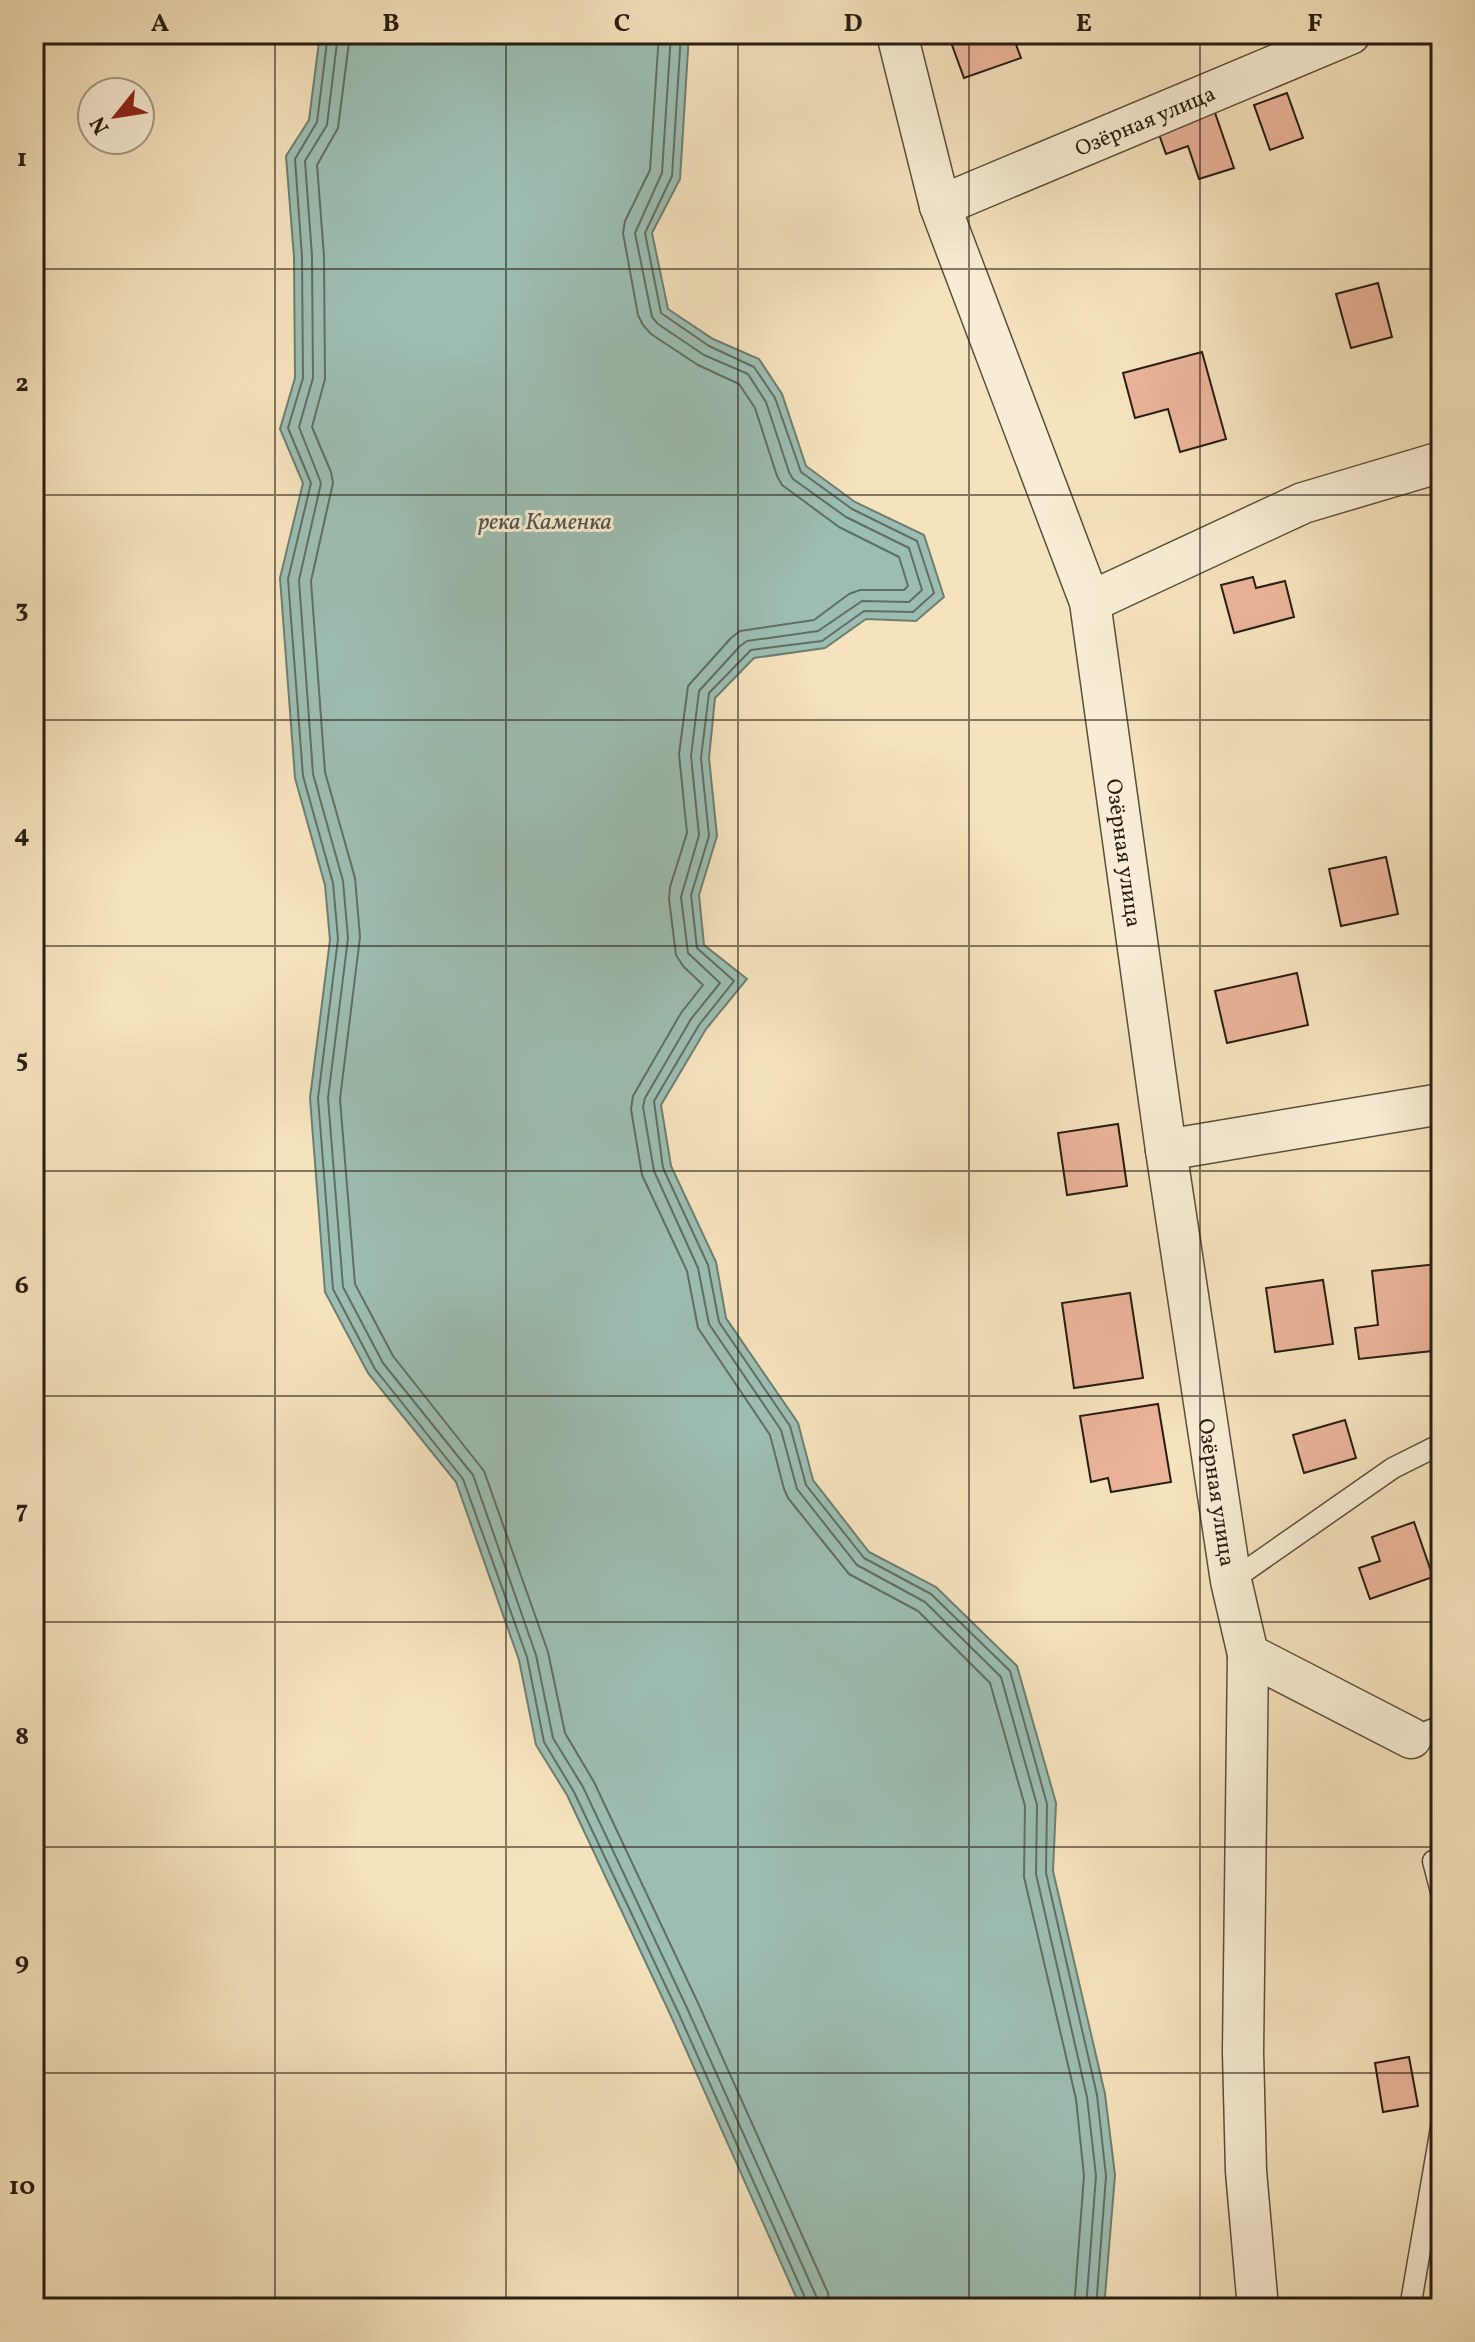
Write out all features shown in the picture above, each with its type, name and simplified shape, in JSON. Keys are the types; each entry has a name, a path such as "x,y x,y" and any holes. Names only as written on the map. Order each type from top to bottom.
{"street":[{"name":"Озёрная улица","path":"897,34 940,206 1090,602 1166,1150 1231,1581 1248,1654 1243,2052 1246,2171 1258,2308"},
{"name":"Озёрная улица","path":"940,206 1350,34"},
{"path":"1090,602 1303,503 1441,462"},
{"path":"1166,1150 1441,1104"},
{"path":"1248,1654 1426,1732"}],"lane":[{"path":"1231,1581 1393,1468 1441,1444"},
{"path":"1433,1861 1441,1892"},
{"path":"1410,2308 1441,2128"}],"water":[{"name":"река Каменка","path":"320,34 689,34 680,179 652,233 668,309 713,339 759,359 782,394 806,466 855,502 924,535 944,597 916,621 866,619 825,648 754,658 715,698 709,758 717,836 699,895 704,945 747,979 706,1029 661,1105 671,1166 716,1262 726,1318 798,1423 813,1480 869,1552 936,1587 1017,1666 1056,1803 1053,1871 1105,2094 1115,2175 1104,2308 801,2308 671,2016 567,1795 536,1745 519,1660 456,1482 368,1373 325,1292 310,1098 330,940 325,885 295,778 280,578 303,483 280,429 295,378 294,257 286,156 309,120"}],"building":[{"path":"948,34 1012,34 1021,58 964,78"},
{"path":"1112,34 1157,34 1114,41"},
{"path":"1287,93 1303,138 1270,150 1254,105"},
{"path":"1213,107 1234,168 1199,179 1188,146 1166,154 1156,126"},
{"path":"1378,283 1392,337 1351,348 1336,294"},
{"path":"1202,352 1226,439 1180,452 1168,409 1135,418 1123,373"},
{"path":"1253,577 1256,588 1285,581 1294,617 1234,633 1221,585"},
{"path":"1386,857 1398,914 1341,926 1329,869"},
{"path":"1297,973 1308,1025 1227,1043 1215,991"},
{"path":"1118,1124 1127,1186 1067,1195 1058,1133"},
{"path":"1437,1264 1441,1298 1441,1350 1359,1359 1355,1328 1378,1325 1372,1271"},
{"path":"1323,1280 1333,1344 1275,1352 1266,1288"},
{"path":"1130,1293 1143,1378 1074,1388 1062,1303"},
{"path":"1158,1404 1171,1482 1111,1492 1108,1478 1091,1482 1080,1416"},
{"path":"1345,1420 1356,1458 1304,1473 1293,1435"},
{"path":"1414,1522 1433,1577 1370,1599 1359,1568 1380,1561 1372,1537"},
{"path":"1409,2057 1418,2106 1383,2112 1375,2063"}]}
